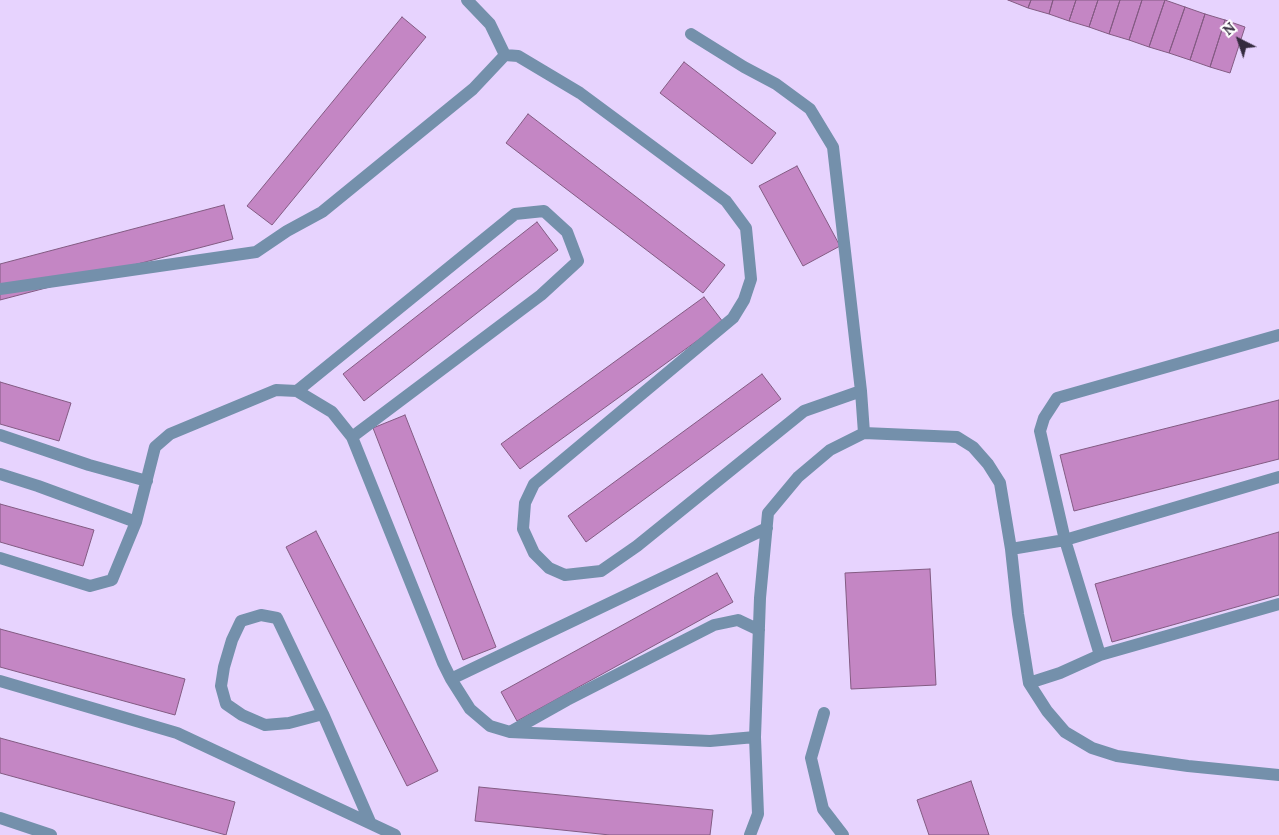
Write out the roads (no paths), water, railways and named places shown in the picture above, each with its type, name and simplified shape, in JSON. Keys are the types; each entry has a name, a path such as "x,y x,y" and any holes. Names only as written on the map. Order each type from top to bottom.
{"street":[{"path":"467,0 490,24 505,55"},
{"path":"691,34 744,67 776,84 810,109 833,147 861,391 864,433"},
{"path":"0,290 256,252 287,231 322,212 473,89 505,55"},
{"path":"505,55 518,56 580,93 726,201 746,228 751,279 744,300 734,318 534,484 525,503 523,529 534,553 549,568 565,575 601,571 637,546 804,411 861,391"},
{"path":"297,391 516,214 544,211 567,232 578,261 541,295 352,437"},
{"path":"1100,655 1065,540 1040,431 1044,418 1057,398 1279,335"},
{"path":"0,558 90,586 112,580 136,522 155,447 170,434 276,390 297,391 332,412 352,437 443,663 470,709 490,726 510,732 710,741 754,737"},
{"path":"750,835 758,814 754,737 760,598 768,514 798,477 830,450 864,433 957,437 973,447 988,464 1000,483 1029,683 1047,711 1065,732 1092,748 1117,756 1279,776"},
{"path":"0,435 89,465 147,481"},
{"path":"0,474 136,522"},
{"path":"1011,549 1065,540 1279,477"},
{"path":"451,679 766,528"},
{"path":"1029,683 1060,673 1100,655 1279,604"},
{"path":"323,714 289,723 265,725 242,715 226,704 221,686 224,668 232,640 241,621 261,615 278,618 323,714 370,822"},
{"path":"510,732 567,700 714,625 738,620 759,630"},
{"path":"0,681 177,733 395,835"},
{"path":"824,713 811,758 823,810 843,835"},
{"path":"0,818 51,835"}]}
